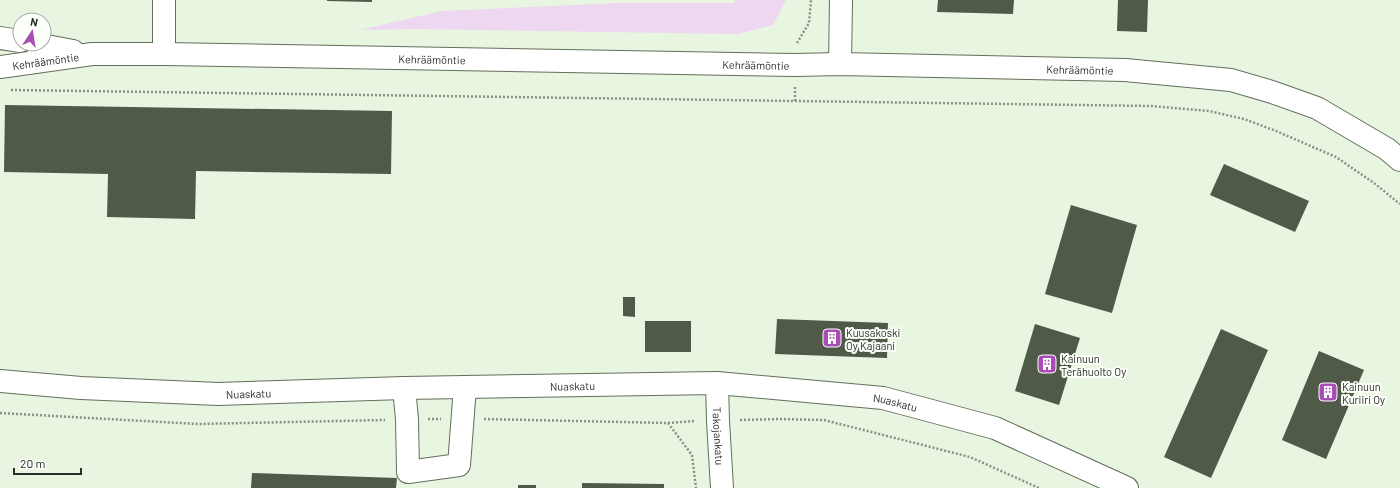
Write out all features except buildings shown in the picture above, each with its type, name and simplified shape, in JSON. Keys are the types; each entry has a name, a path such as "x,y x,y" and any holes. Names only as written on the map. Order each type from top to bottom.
{"street":[{"path":"164,0 164,54"},
{"path":"840,64 841,0"},
{"path":"0,38 12,40"},
{"name":"Kehräämöntie","path":"52,47 92,54"},
{"name":"Kehräämöntie","path":"0,67 92,54 164,54 795,65 840,64 1124,70 1231,80 1272,92 1317,108 1387,149 1400,160"},
{"name":"Nuaskatu","path":"0,381 81,388 218,394 404,388 717,383 883,398 995,428 1127,488"},
{"name":"Takojankatu","path":"717,383 722,488"},
{"path":"404,388 407,419 408,472 459,465 465,387"}],"path":[{"path":"8,90 1151,106 1209,111 1244,119 1276,131 1336,157 1374,183 1400,204"},
{"path":"0,413 198,424 407,419 668,422 779,419 824,420 970,457 1039,488"},
{"path":"668,422 692,455 696,488"}],"shaded area":[{"path":"734,0 786,0 773,25 737,34 416,29 360,30 442,11 618,3 735,3"}],"place":[{"name":"Kuusakoski Oy Kajaani","path":"832,338"},
{"name":"Kainuun Terähuolto Oy","path":"1047,364"},
{"name":"Kainuun Kuriiri Oy","path":"1328,392"}]}
